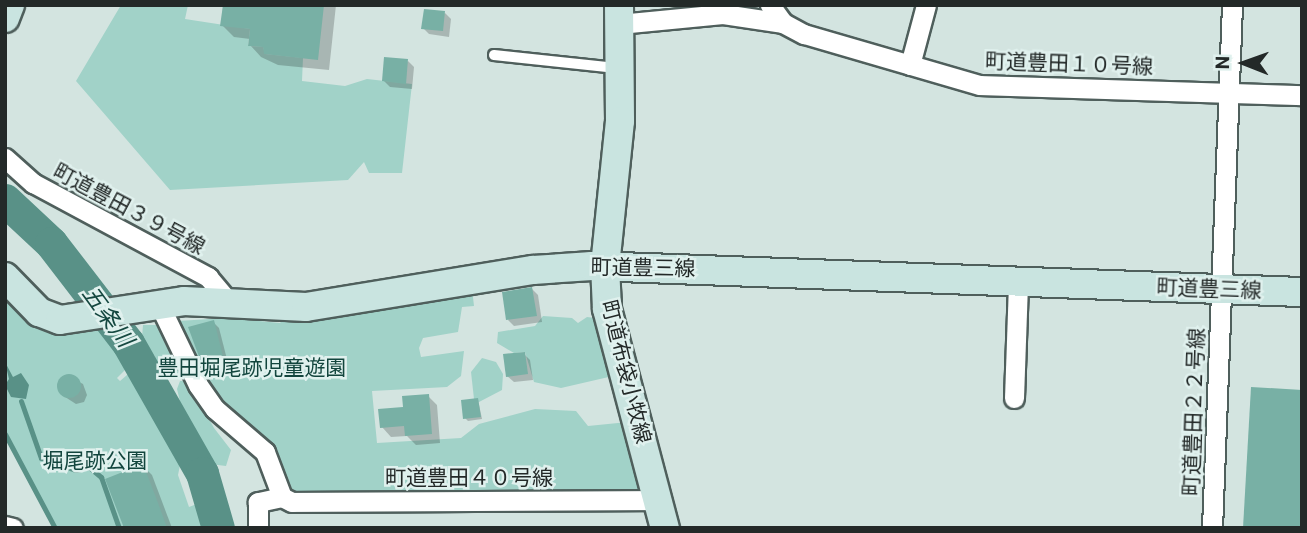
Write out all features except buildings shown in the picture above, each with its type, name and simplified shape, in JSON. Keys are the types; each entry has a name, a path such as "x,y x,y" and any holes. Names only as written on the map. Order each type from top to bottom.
{"street":[{"path":"5,18 10,5"},
{"path":"770,5 783,23"},
{"path":"910,65 926,5"},
{"name":"町道豊田２２号線","path":"1212,528 1232,5"},
{"path":"619,15 723,14 783,23"},
{"name":"町道布袋小牧線","path":"619,15 617,173 605,265 607,309 665,528"},
{"name":"町道豊田１０号線","path":"783,23 804,34 980,85 1302,95"},
{"name":"町道豊田３９号線","path":"5,158 33,183 208,277 229,302"},
{"name":"町道豊三線","path":"5,277 44,315 71,319 151,305 229,302 306,307 533,270 605,265 1302,292"},
{"path":"1014,398 1018,281"},
{"path":"151,305 198,386 215,409 265,452 282,497 258,502 258,528"},
{"name":"町道豊田４０号線","path":"282,497 292,502 658,500"},
{"path":"5,526 13,528"}],"lane":[{"path":"494,55 620,69"}],"green space":[{"path":"121,5 188,5 185,19 250,29 248,46 263,47 265,54 303,58 302,81 345,86 367,79 412,84 402,173 369,173 364,162 348,180 170,190 76,81"},
{"name":"堀尾跡公園","path":"5,277 30,303 110,328 113,343 129,351 133,362 117,378 120,381 134,369 140,376 141,390 169,422 173,441 183,451 178,475 189,507 202,502 220,528 56,528 5,429"},
{"name":"豊田堀尾跡児童遊園","path":"471,280 474,306 462,307 458,332 423,338 419,348 421,357 464,351 461,376 447,387 372,391 377,443 461,438 479,424 535,409 576,411 588,426 638,421 658,500 296,495 288,489 272,447 260,433 218,402 204,385 178,321 226,318 280,323 284,318"},
{"path":"543,316 572,318 578,323 587,317 610,320 626,373 561,388 534,382 525,352 514,353 497,343 498,332 535,326"},
{"path":"143,325 156,325 182,368 180,375 170,377 155,365 155,356 141,350"},
{"path":"482,358 496,362 503,374 502,390 479,402 474,399 471,372"},
{"path":"180,381 188,381 214,428 231,450 226,466 210,464 193,425 185,422 177,389"}],"shaded area":[{"path":"5,362 13,377 21,373 29,385 26,399 11,397 5,385 9,379"}],"waterway":[{"name":"五条川","path":"5,200 51,243 128,343 202,473 218,528"},
{"path":"21,401 41,458 76,470 89,467 101,477 119,528"},
{"path":"5,434 55,528"}]}
